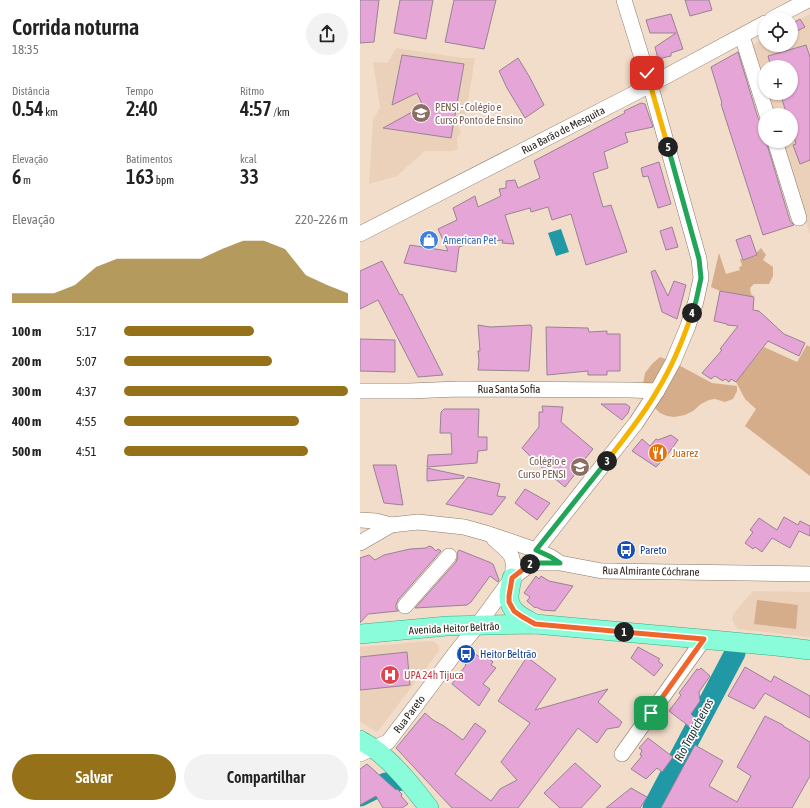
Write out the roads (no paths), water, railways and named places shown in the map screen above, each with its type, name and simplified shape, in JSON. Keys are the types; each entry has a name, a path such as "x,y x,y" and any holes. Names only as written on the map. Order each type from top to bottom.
{"main road":[{"path":"512,578 509,602 514,611 535,624"},
{"name":"Avenida Heitor Beltrão","path":"360,634 447,626 535,624 810,650"},
{"path":"365,748 391,764 407,780 429,808"}],"street":[{"path":"536,550 636,423 657,392 675,357 688,326 701,278 699,259 650,84 624,0"},
{"path":"785,12 808,0"},
{"name":"Rua Barão de Mesquita","path":"360,234 758,27"},
{"path":"742,36 765,108"},
{"path":"777,148 799,218"},
{"name":"Rua Santa Sofia","path":"360,391 466,389 630,390 657,392"},
{"path":"360,520 376,521 390,525"},
{"name":"Rua Almirante Cóchrane","path":"360,543 390,525 418,522 464,527 536,550 560,563 602,571 810,574"},
{"path":"489,534 510,553 513,560 514,569 512,578"},
{"path":"405,606 449,556"},
{"name":"Rua Pareto","path":"365,748 388,742 512,578 527,565 532,563 560,563"},
{"path":"622,754 704,639"}],"water":[{"path":"561,229 569,252 556,256 548,233"}],"waterway":[{"name":"Rio Trapicheiros","path":"653,808 735,653"},
{"name":"Rio Trapicheiros","path":"360,796 386,783 402,780"}],"place":[{"name":"PENSI - Colégio e Curso Ponto de Ensino","path":"421,113"},
{"name":"American Pet","path":"429,240"},
{"name":"Juarez","path":"658,453"},
{"name":"Colégio e Curso PENSI","path":"580,467"},
{"name":"Pareto","path":"626,550"},
{"name":"Heitor Beltrão","path":"466,654"},
{"name":"UPA 24h Tijuca","path":"390,675"}]}
